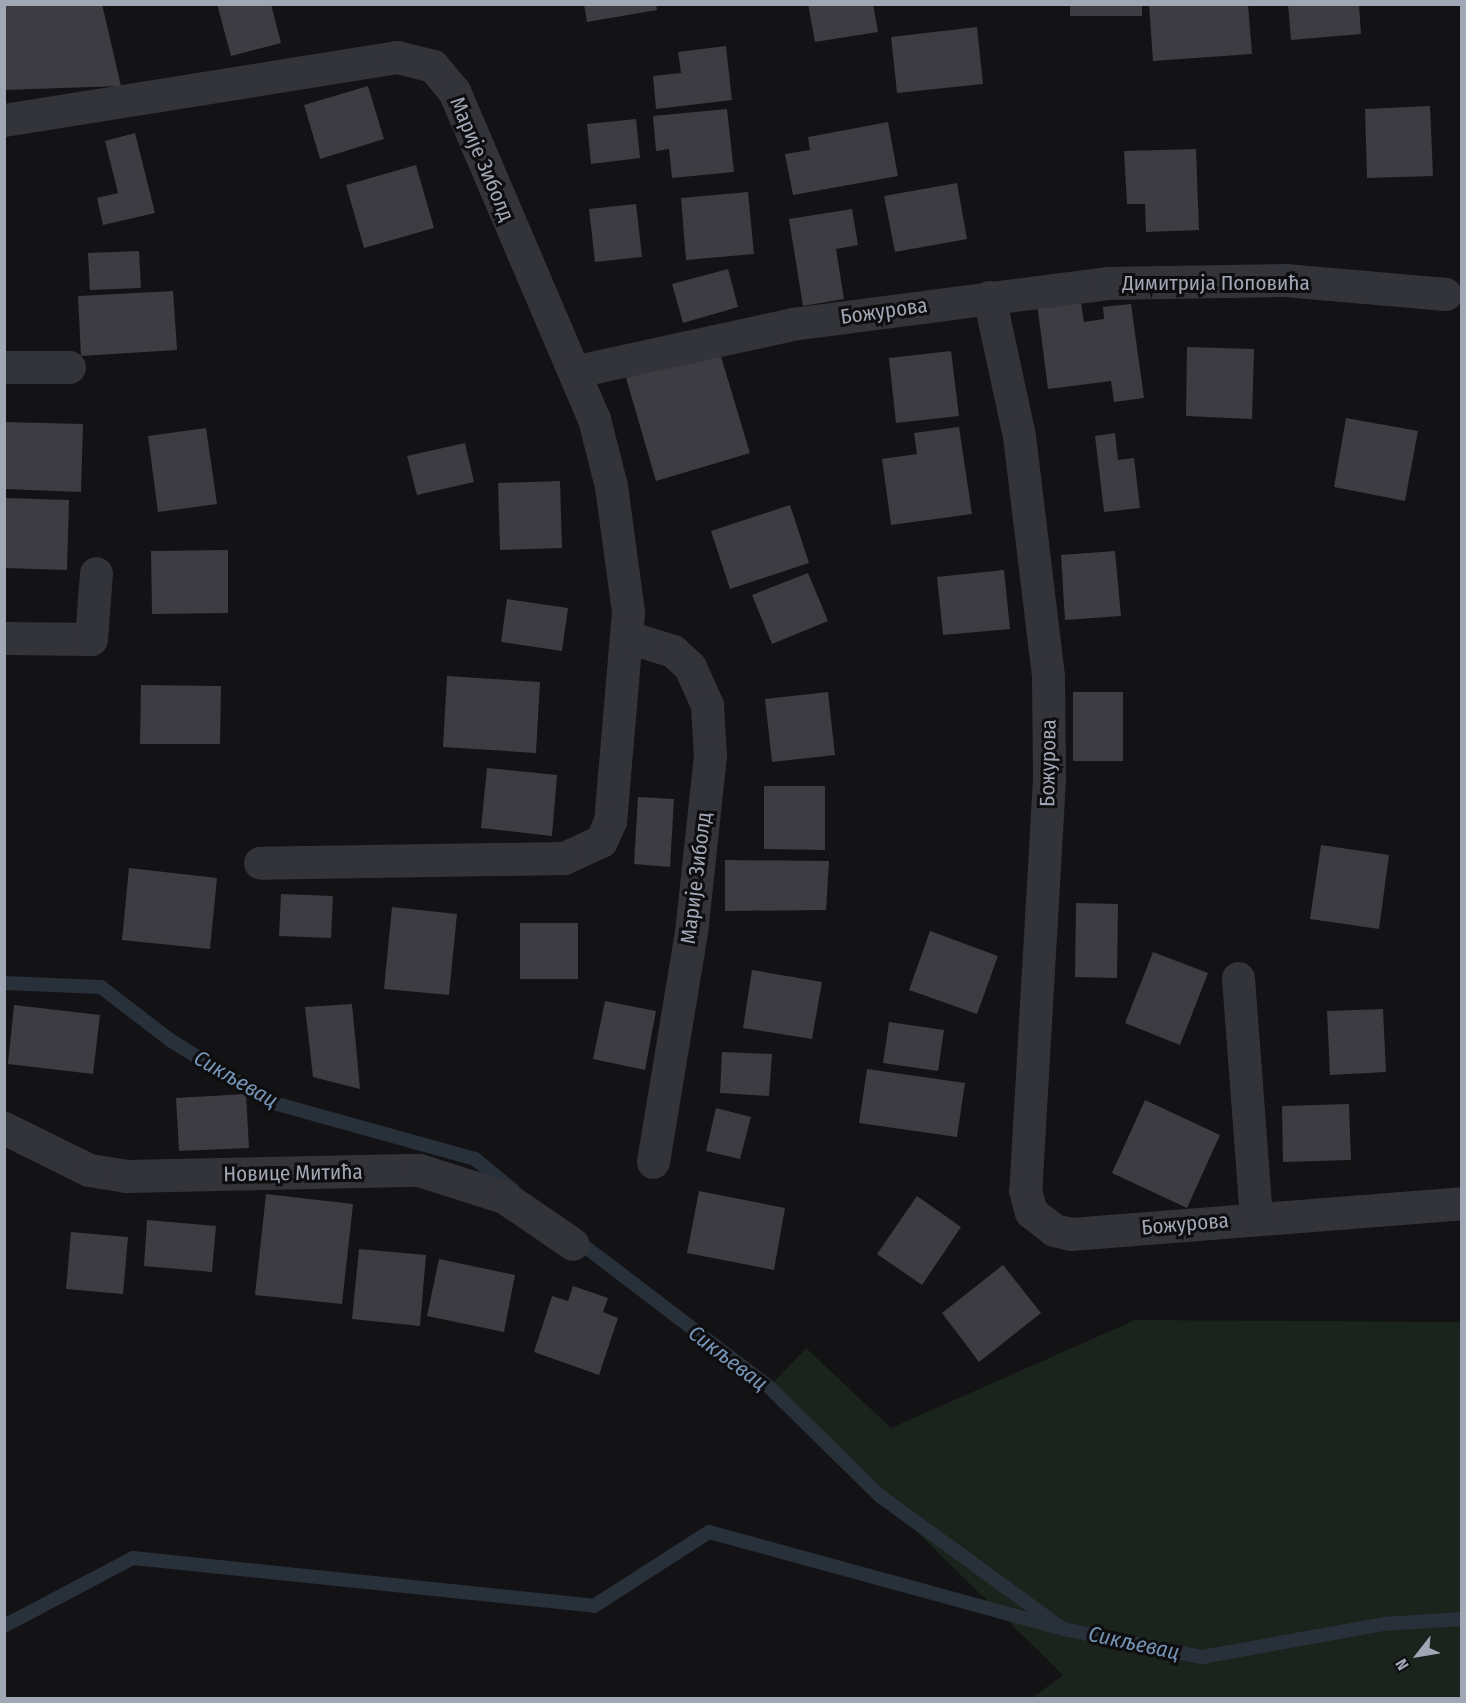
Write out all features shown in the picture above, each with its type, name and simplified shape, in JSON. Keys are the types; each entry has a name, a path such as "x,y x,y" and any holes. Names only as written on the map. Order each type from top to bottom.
{"street":[{"name":"Марије Зиболд","path":"4,120 397,57 433,66 454,91 577,371 611,486 628,637 610,821 601,841 582,853 261,863"},
{"name":"Димитрија Поповића","path":"989,297 1196,280 1285,280 1444,294"},
{"name":"Божурова","path":"577,371 792,324 989,297 1019,435 1048,677 1049,779 1025,1190 1031,1212 1054,1230 1071,1234 1461,1203"},
{"path":"4,367 69,367"},
{"path":"4,638 91,639 96,573"},
{"name":"Марије Зиболд","path":"628,637 673,651 690,666 707,705 710,755 691,932 653,1162"},
{"path":"1238,978 1256,1218"},
{"name":"Новице Митића","path":"4,1128 79,1167 125,1176 419,1170 504,1197 573,1244"}],"shaded area":[{"path":"1135,1320 1461,1322 1461,1698 1032,1698 1063,1675 769,1387 806,1348 891,1428"}],"building":[{"path":"4,4 102,4 121,86 4,90"},
{"path":"217,4 271,4 281,43 231,56"},
{"path":"584,4 656,4 657,10 587,22"},
{"path":"808,4 873,4 878,32 815,42"},
{"path":"1070,4 1142,4 1142,16 1070,16"},
{"path":"1149,4 1248,4 1252,54 1153,61"},
{"path":"1288,4 1359,4 1361,34 1291,40"},
{"path":"977,27 983,84 897,93 891,37"},
{"path":"726,46 732,100 656,109 653,76 681,73 678,52"},
{"path":"368,86 384,139 320,159 304,105"},
{"path":"1430,106 1433,176 1367,178 1365,109"},
{"path":"727,109 734,172 672,178 669,149 656,151 653,116"},
{"path":"636,119 640,158 591,164 587,124"},
{"path":"888,122 898,176 793,195 785,154 810,150 808,137"},
{"path":"135,133 155,213 103,225 97,198 118,193 105,141"},
{"path":"1196,149 1199,230 1146,232 1145,204 1127,204 1124,151"},
{"path":"416,165 434,228 364,248 346,185"},
{"path":"957,183 967,239 895,252 884,196"},
{"path":"748,192 754,254 686,260 681,198"},
{"path":"636,204 642,257 595,262 589,209"},
{"path":"852,209 858,245 836,249 844,299 803,306 789,219"},
{"path":"139,251 141,288 90,290 88,253"},
{"path":"728,269 738,307 683,323 672,284"},
{"path":"173,291 177,350 81,356 78,296"},
{"path":"1080,297 1084,322 1104,319 1103,307 1131,304 1144,398 1114,402 1111,381 1048,389 1037,303"},
{"path":"1187,347 1254,349 1252,419 1186,416"},
{"path":"719,350 750,453 656,481 626,378"},
{"path":"951,351 959,416 896,423 889,358"},
{"path":"1346,418 1418,431 1405,501 1334,487"},
{"path":"4,422 83,424 81,492 4,489"},
{"path":"959,427 972,514 891,525 882,459 917,454 914,433"},
{"path":"206,428 217,504 158,512 148,436"},
{"path":"1115,433 1118,460 1134,458 1140,508 1104,512 1095,436"},
{"path":"465,443 474,482 417,495 407,456"},
{"path":"560,481 562,548 500,550 498,483"},
{"path":"4,498 69,500 67,570 4,568"},
{"path":"790,505 809,563 730,589 711,531"},
{"path":"228,550 228,613 152,614 151,551"},
{"path":"1115,551 1121,616 1065,620 1061,555"},
{"path":"1004,570 1010,629 943,635 937,577"},
{"path":"808,573 828,621 772,644 752,595"},
{"path":"507,599 568,608 562,651 501,642"},
{"path":"447,676 540,682 536,753 443,747"},
{"path":"141,685 221,686 220,744 140,744"},
{"path":"828,692 835,755 772,762 765,699"},
{"path":"1073,692 1123,692 1123,761 1073,761"},
{"path":"487,768 557,775 552,836 481,828"},
{"path":"764,786 825,786 825,850 764,849"},
{"path":"638,797 674,799 670,867 634,864"},
{"path":"1321,845 1389,855 1379,929 1310,919"},
{"path":"725,860 829,861 826,910 725,911"},
{"path":"129,868 217,878 210,949 122,940"},
{"path":"281,894 333,896 331,938 279,936"},
{"path":"1076,903 1118,904 1117,978 1075,977"},
{"path":"392,907 457,914 449,995 384,989"},
{"path":"520,923 578,923 578,979 520,979"},
{"path":"930,931 998,956 977,1014 909,990"},
{"path":"1153,952 1208,973 1180,1045 1125,1023"},
{"path":"752,970 822,982 812,1039 743,1028"},
{"path":"605,1001 656,1011 645,1070 593,1059"},
{"path":"352,1004 360,1089 313,1077 305,1007"},
{"path":"14,1005 100,1015 93,1074 8,1064"},
{"path":"1383,1009 1386,1072 1330,1075 1327,1011"},
{"path":"889,1022 944,1030 938,1071 883,1063"},
{"path":"722,1052 772,1054 769,1096 720,1093"},
{"path":"867,1069 965,1083 957,1137 859,1123"},
{"path":"246,1094 249,1148 179,1151 176,1098"},
{"path":"1145,1100 1220,1135 1187,1208 1112,1173"},
{"path":"1349,1104 1351,1160 1283,1162 1282,1106"},
{"path":"716,1108 751,1117 740,1159 706,1151"},
{"path":"699,1191 785,1208 774,1270 687,1253"},
{"path":"266,1194 353,1204 342,1304 255,1295"},
{"path":"917,1196 961,1227 922,1285 877,1254"},
{"path":"147,1220 216,1226 212,1272 144,1266"},
{"path":"71,1232 128,1237 123,1294 66,1289"},
{"path":"359,1249 426,1255 420,1326 352,1319"},
{"path":"439,1259 515,1275 504,1332 427,1316"},
{"path":"1003,1265 1041,1313 979,1362 942,1313"},
{"path":"573,1286 608,1298 603,1312 618,1318 599,1375 534,1352 552,1296 568,1301"}],"waterway":[{"name":"Сикљевац","path":"4,983 101,987 170,1040 270,1102 475,1159 513,1190"},
{"name":"Сикљевац","path":"575,1239 769,1387 880,1496 1063,1629 1202,1657 1383,1624 1462,1619"},
{"path":"4,1626 133,1558 594,1606 709,1532 1056,1627"}]}
